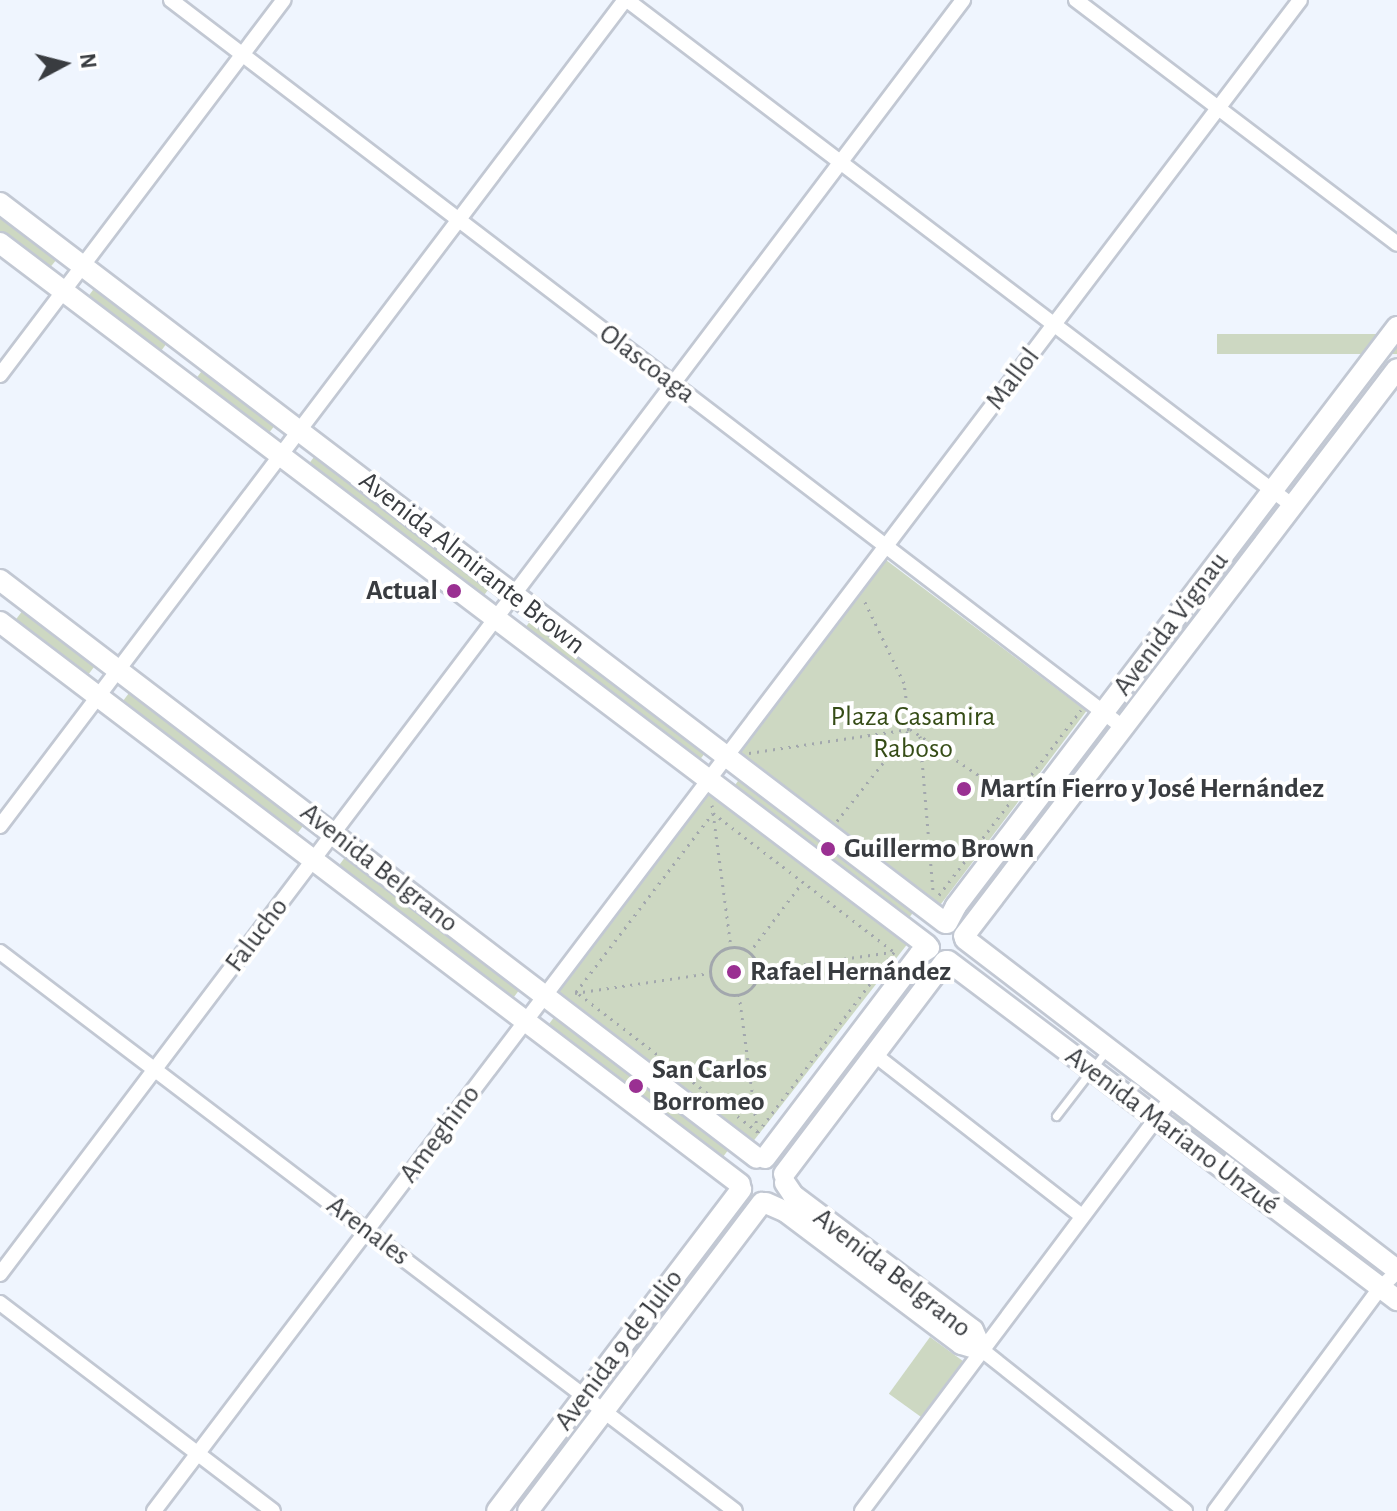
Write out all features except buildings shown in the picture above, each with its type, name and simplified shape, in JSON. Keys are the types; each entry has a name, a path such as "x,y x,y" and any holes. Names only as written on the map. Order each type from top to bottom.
{"main road":[{"name":"Avenida Almirante Brown","path":"0,203 946,923"},
{"name":"Avenida Almirante Brown","path":"0,243 935,953"},
{"name":"Avenida Vignau","path":"946,923 1021,805 1096,707 1272,491 1397,327"},
{"name":"Avenida Vignau","path":"965,937 1397,369"},
{"name":"Avenida Belgrano","path":"0,580 334,832 543,997 761,1158"},
{"name":"Avenida Belgrano","path":"0,622 741,1187"},
{"path":"965,937 957,926 946,923 933,928 935,953 875,1055 784,1178 781,1194 764,1203 748,1198 741,1187 745,1165 761,1158 920,954 935,953 961,954 965,937"},
{"name":"Avenida Mariano Unzué","path":"965,937 1397,1271"},
{"name":"Avenida Mariano Unzué","path":"935,953 1389,1294"},
{"path":"761,1158 777,1163 784,1178"},
{"name":"Avenida Belgrano","path":"784,1178 793,1195 961,1344 982,1350"},
{"name":"Avenida 9 de Julio","path":"497,1511 741,1187"},
{"name":"Avenida Belgrano","path":"764,1203 786,1212 875,1268"},
{"name":"Avenida 9 de Julio","path":"528,1511 764,1203"}],"street":[{"name":"Olascoaga","path":"171,0 1124,728"},
{"path":"0,375 284,0"},
{"path":"0,826 626,0 1293,506"},
{"name":"Falucho","path":"0,1274 963,0"},
{"path":"1076,0 1397,244"},
{"name":"Mallol","path":"725,757 1300,0"},
{"name":"Ameghino","path":"154,1511 725,757"},
{"name":"Arenales","path":"0,952 735,1511"},
{"path":"875,1055 1082,1216"},
{"path":"862,1511 1173,1096"},
{"path":"1215,1511 1389,1294 1397,1271"},
{"path":"0,1303 273,1511"},
{"path":"982,1350 1185,1511"}],"lane":[{"path":"1056,1116 1109,1048"}],"path":[{"path":"827,833 910,729 904,683 856,585"},
{"path":"920,736 933,902 1021,805 1096,707"},
{"path":"725,757 910,729 1021,805"},
{"path":"709,779 731,947"},
{"path":"713,813 894,952"},
{"path":"576,992 713,813"},
{"path":"749,953 803,881"},
{"path":"731,947 749,953 757,971 752,986 739,994 717,988 710,973 718,953 731,947"},
{"path":"758,1132 894,952"},
{"path":"757,971 894,952 935,953"},
{"path":"543,997 710,973"},
{"path":"576,992 758,1132"},
{"path":"739,994 761,1158"}],"green space":[{"path":"0,216 57,259 48,270 0,234"},
{"path":"96,286 169,341 160,352 88,297"},
{"path":"1217,334 1397,334 1397,354 1217,354"},
{"path":"204,368 277,423 268,435 195,380"},
{"path":"317,453 492,585 483,597 308,465"},
{"path":"1261,517 1271,524 1141,710 1131,703"},
{"name":"Plaza Casamira Raboso","path":"886,560 1086,711 940,905 740,754"},
{"path":"23,610 96,665 87,676 15,621"},
{"path":"531,620 706,752 697,764 522,632"},
{"path":"129,693 304,825 295,836 121,704"},
{"path":"1098,730 1107,737 967,916 958,909"},
{"path":"741,777 916,909 907,921 732,789"},
{"path":"710,789 908,944 746,1151 548,996"},
{"path":"346,856 521,988 512,1000 337,868"},
{"path":"920,966 929,973 789,1152 780,1145"},
{"path":"555,1016 730,1148 721,1160 546,1028"},
{"path":"1174,1115 1370,1263 1368,1266 1172,1117"},
{"path":"740,1205 749,1212 609,1391 600,1384"},
{"path":"930,1337 964,1362 923,1418 889,1394"}],"place":[{"name":"Actual","path":"454,591"},
{"name":"Martín Fierro y José Hernández","path":"964,789"},
{"name":"Guillermo Brown","path":"828,849"},
{"name":"Rafael Hernández","path":"734,972"},
{"name":"San Carlos Borromeo","path":"636,1086"}]}
